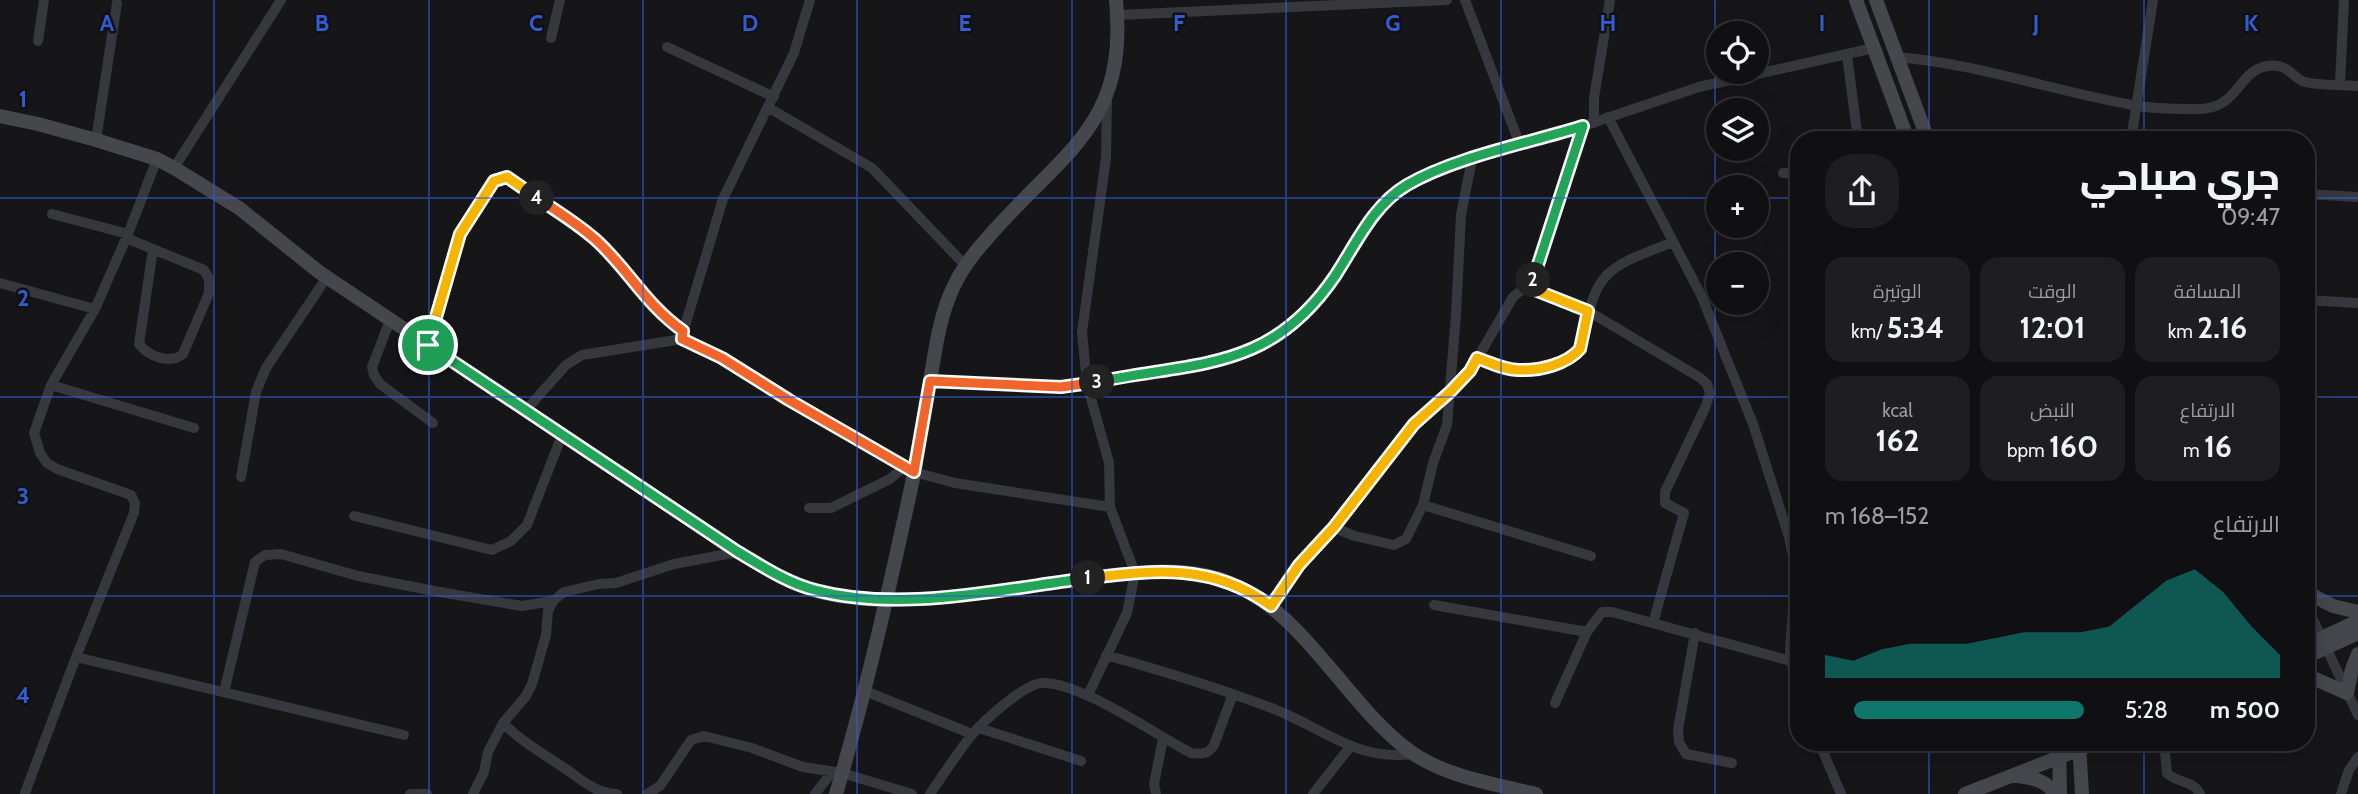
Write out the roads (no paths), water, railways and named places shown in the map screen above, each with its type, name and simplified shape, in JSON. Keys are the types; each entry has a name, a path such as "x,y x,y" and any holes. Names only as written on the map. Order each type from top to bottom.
{"street":[{"path":"38,41 44,0"},
{"path":"174,168 281,0"},
{"path":"551,38 560,0"},
{"path":"682,335 723,199 774,97 793,53 810,0"},
{"path":"1088,695 1127,613 1135,573 1110,507 1109,463 1087,384 1082,332 1107,149 1107,96 1116,60 1116,0"},
{"path":"1118,15 1447,0"},
{"path":"1465,0 1520,145"},
{"path":"1530,288 1588,124 1610,0"},
{"path":"1856,0 1905,131"},
{"path":"1876,0 1925,131"},
{"path":"2132,131 2153,0"},
{"path":"2340,84 2344,0"},
{"path":"96,139 117,3"},
{"path":"667,47 774,97"},
{"path":"930,381 1061,387 1215,362 1244,354 1308,309 1335,276 1366,227 1391,197 1430,174 1699,87 1874,48"},
{"path":"1847,54 1857,131"},
{"path":"1898,57 1941,61 2135,106 2195,110 2215,108 2257,71 2271,66 2290,70 2304,82 2358,86"},
{"path":"836,794 837,773 864,691 885,600 909,469 946,303 965,265 989,235 1061,163 1082,138 1107,96"},
{"path":"769,108 872,168 965,265"},
{"path":"0,117 96,139 157,159 174,168 239,208 327,278 738,552 780,576 812,590 846,597 885,600 933,597 1135,573 1170,571 1218,579 1243,589 1271,606 1366,710 1413,754 1450,771 1536,794"},
{"path":"1608,117 1701,295 1745,402 1790,542"},
{"path":"25,793 134,513 135,503 131,495 47,463 36,445 34,433 51,384 95,309 157,159"},
{"path":"1334,527 1365,539 1394,545 1406,538 1423,505 1433,463 1447,425 1461,215 1472,159"},
{"path":"1783,173 1790,173"},
{"path":"428,345 460,234 494,181 507,177 595,239 645,298 682,335 909,469 955,483 1110,507"},
{"path":"2315,195 2358,197"},
{"path":"52,214 127,236 204,270 209,279 209,293 183,354 177,359 169,360 146,351 139,344 153,249"},
{"path":"1477,358 1519,370 1550,366 1566,360 1580,349 1588,311 1598,287 1607,275 1619,266 1673,242"},
{"path":"241,477 256,392 266,368 327,278"},
{"path":"0,283 95,309"},
{"path":"1271,606 1299,565 1334,527 1414,424 1470,371 1513,297 1520,290 1530,288 1588,311 1707,384 1710,393 1706,408 1665,492 1665,503 1684,513 1653,623"},
{"path":"2315,301 2358,303"},
{"path":"390,320 372,368 374,376 380,384 433,423"},
{"path":"526,410 566,365 582,355 682,335"},
{"path":"51,384 194,428"},
{"path":"354,516 492,550 511,541 527,525 562,435"},
{"path":"809,508 831,508 909,469"},
{"path":"1423,505 1591,556"},
{"path":"473,794 484,772 488,752 503,723 526,696 532,684 546,635 548,611 553,601 564,592 616,583 674,564 738,552"},
{"path":"224,692 255,562 265,555 281,554 358,576 522,606 553,601"},
{"path":"2315,597 2333,606 2358,612"},
{"path":"1434,605 1587,632"},
{"path":"1555,702 1587,632 1602,612 1612,612 1695,633 1790,661"},
{"path":"2315,650 2358,621"},
{"path":"2315,624 2358,715"},
{"path":"1695,633 1678,730 1679,742 1686,754 1732,763"},
{"path":"2315,644 2358,633"},
{"path":"2347,693 2358,654"},
{"path":"1106,655 1198,681 1277,710 1350,747 1372,754 1413,754"},
{"path":"76,657 404,734"},
{"path":"2315,679 2347,693"},
{"path":"930,794 976,731 1013,698 1036,684 1045,683 1088,695 1191,753 1204,754 1210,751 1233,694"},
{"path":"864,691 976,731 1081,761"},
{"path":"503,723 518,738 587,786 617,794"},
{"path":"647,794 660,786 696,736 720,739 803,767 837,773 912,794"},
{"path":"1156,794 1156,772 1163,738"},
{"path":"1313,794 1350,747"},
{"path":"1823,751 1841,794"},
{"path":"1965,794 2016,776 2056,751"},
{"path":"2052,792 2059,751"},
{"path":"2080,751 2082,794"},
{"path":"2165,751 2167,774 2196,786 2200,794"},
{"path":"2341,794 2349,770 2358,757"},
{"path":"815,794 837,773"},
{"path":"2016,776 2035,778 2052,792"},
{"path":"410,794 427,794"}]}
